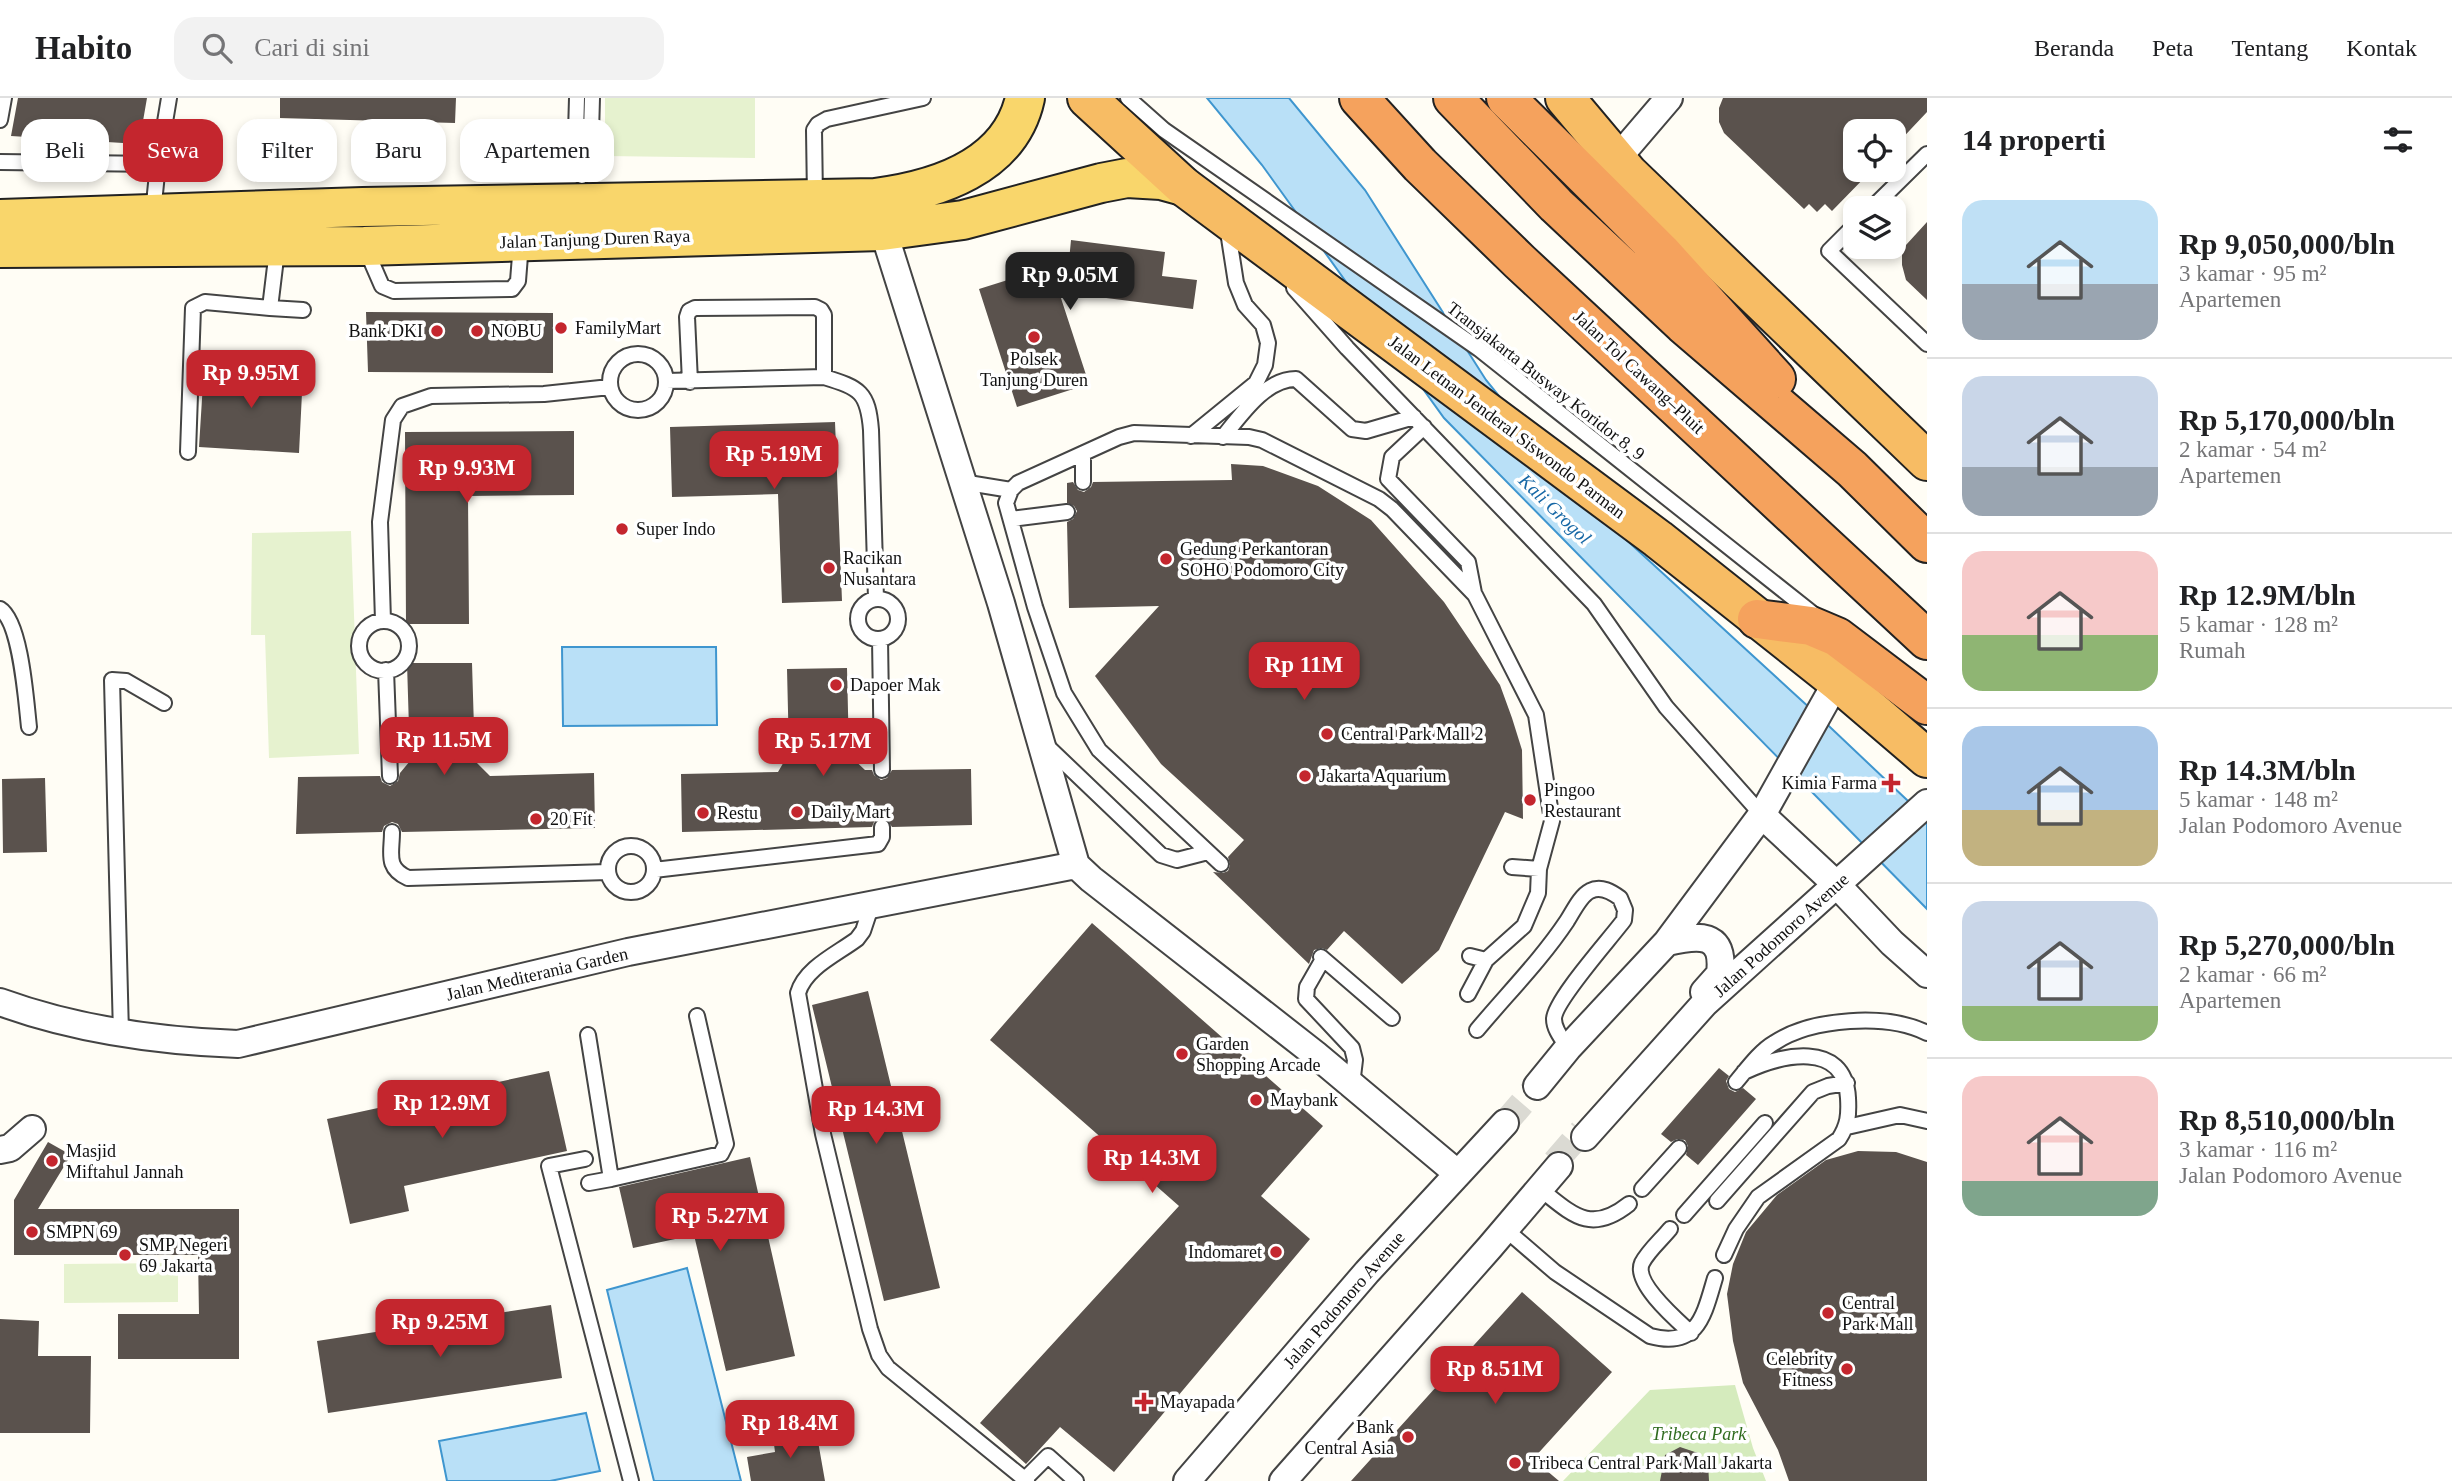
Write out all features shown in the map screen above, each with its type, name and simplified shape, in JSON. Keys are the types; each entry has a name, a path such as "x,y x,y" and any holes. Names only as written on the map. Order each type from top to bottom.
{"highway":[{"name":"Jalan Letnan Jenderal Siswondo Parman","path":"1087,98 1178,192 1226,216 1658,539 1757,619 1811,626 1836,637 1841,683"},
{"name":"Jalan Tol Cawang–Pluit","path":"1359,98 1420,164 1520,262 1927,639"},
{"path":"1452,98 1556,205 1683,324 1852,468 1927,543"},
{"path":"1507,98 1662,253 1750,347 1852,468"},
{"path":"1566,98 1616,160 1927,461"},
{"path":"1841,683 1927,705"},
{"path":"1841,683 1927,758"}],"main road":[{"name":"Jalan Tanjung Duren Raya","path":"0,248 278,247 582,189 815,199 879,214 970,170 1004,141 1020,115 1025,98"},
{"name":"Jalan Tanjung Duren Raya","path":"0,219 152,215 521,242 879,214 963,220 1113,180 1149,178 1178,192"}],"street":[{"path":"1616,160 1670,98"},
{"path":"879,214 1001,603 1076,864 1091,879 1352,1085 1457,1173"},
{"path":"1537,1086 1667,942 1762,814 1841,683"},
{"name":"Jalan Podomoro Avenue","path":"1667,942 1705,936 1718,949 1720,974 1584,1134 1705,1003 1924,806"},
{"path":"1762,814 1838,885 1892,943 1927,974"},
{"name":"Jalan Mediterania Garden","path":"0,1002 39,1016 121,1034 176,1042 239,1044 628,952 1076,864"},
{"name":"Jalan Podomoro Avenue","path":"1186,1481 1367,1272 1504,1123"},
{"path":"0,1150 10,1148 32,1129"},
{"path":"1283,1481 1498,1238 1557,1164 1507,1214 1498,1238"}],"lane":[{"path":"0,120 4,98"},
{"path":"166,119 169,98"},
{"path":"578,98 575,167 582,189"},
{"path":"582,189 590,167 592,98"},
{"path":"815,199 814,130 818,124 827,119 923,98"},
{"name":"Transjakarta Busway Koridor 8, 9","path":"1128,98 1164,130 1226,216 1479,349 1809,611 1841,683 1927,712"},
{"path":"1884,196 1927,154"},
{"path":"0,162 123,164"},
{"path":"152,215 156,182"},
{"path":"1226,216 1259,261"},
{"path":"1191,436 1256,383 1265,365 1268,342 1263,325 1245,305 1236,283 1226,216"},
{"path":"1843,237 1829,251 1927,344"},
{"path":"270,309 278,247"},
{"path":"1281,277 1292,285 1347,348 1594,604 1667,707 1762,814"},
{"path":"188,452 193,308 205,302 303,310"},
{"path":"690,382 687,317 695,308 815,307 821,310 824,315 824,377"},
{"path":"633,354 642,354 659,363 665,372 666,381 660,399 653,406 634,410 618,402 610,387 609,378 617,362 633,354"},
{"path":"666,381 824,377 845,383 864,397 869,409 876,599"},
{"path":"1223,437 1245,409 1275,383 1286,379 1296,379 1352,429 1366,432 1419,422"},
{"path":"383,621 380,522 393,420 402,406 431,396 544,394 610,387"},
{"path":"1419,422 1392,457 1388,479 1468,562 1475,595 1536,715 1552,821 1539,869 1538,893 1524,926 1486,960 1468,994"},
{"path":"1221,864 1099,750 1064,692 1035,607 1006,503 1011,490 1018,484 1134,433 1249,437 1262,440 1379,499 1392,509 1475,595"},
{"path":"1083,454 1083,482"},
{"path":"962,482 1011,490"},
{"path":"1011,519 1067,512"},
{"path":"876,599 889,601 899,617 892,634 880,639 867,635 862,630 858,617 864,605 876,599"},
{"path":"0,609 7,613 19,646 29,727"},
{"path":"383,621 399,626 408,640 406,657 394,669 386,670 379,670 365,662 359,647 368,626 383,621"},
{"path":"880,639 881,770"},
{"path":"386,670 390,776"},
{"path":"121,1034 112,680 126,681 164,703"},
{"path":"1037,730 1052,753 1161,855 1177,860 1208,852"},
{"path":"654,870 878,844 882,837 882,827"},
{"path":"392,832 392,867 397,873 408,878 608,872"},
{"path":"629,846 644,850 650,855 654,870 648,885 635,892 621,890 610,879 608,865 615,852 629,846"},
{"path":"1512,867 1539,869"},
{"path":"1477,1030 1529,967 1549,948 1581,900 1590,891 1601,888 1620,898 1625,910 1624,920 1559,1000 1554,1017 1556,1028 1569,1048"},
{"path":"872,904 863,931 857,939 808,976 800,984 798,993 823,1134 878,1356 888,1368 1026,1480 1048,1455 1076,1481"},
{"path":"1470,956 1486,960"},
{"path":"1352,1085 1355,1060 1352,1048 1306,999 1307,987 1322,958 1392,1018"},
{"path":"589,1184 721,1154 725,1150 726,1144 696,1016"},
{"path":"1724,1255 1736,1229 1758,1197 1839,1139 1847,1127 1849,1115 1847,1083 1838,1069 1815,1057 1801,1055 1765,1062 1740,1077 1773,1043 1805,1029 1864,1020 1891,1022 1927,1033"},
{"path":"588,1035 611,1179"},
{"path":"1717,1201 1813,1092 1847,1083"},
{"path":"1847,1127 1900,1115 1927,1121"},
{"path":"1684,1215 1765,1124"},
{"path":"1642,1189 1679,1148"},
{"path":"585,1159 549,1166 631,1481"},
{"path":"1539,1188 1575,1216 1587,1220 1613,1217 1629,1204"},
{"path":"1670,1229 1642,1263 1640,1272 1645,1283 1665,1308 1691,1333"},
{"path":"1498,1238 1555,1272 1650,1336 1670,1340 1691,1333 1706,1310 1715,1278"}],"green space":[{"path":"605,98 755,98 755,158 614,156 614,119 605,119"},
{"path":"351,531 359,754 269,758 265,635 251,635 252,533"},
{"path":"178,1263 178,1302 64,1303 64,1264"},
{"name":"Tribeca Park","path":"1735,1385 1753,1448 1766,1481 1563,1481 1650,1390"}],"water":[{"name":"Kali Grogol","path":"1207,98 1289,98 1365,190 1486,380 1585,502 1927,819 1927,909 1444,418 1262,165"},
{"path":"562,647 716,647 717,725 563,726"},
{"path":"687,1268 741,1481 654,1481 607,1290"},
{"path":"586,1413 600,1471 550,1481 447,1481 439,1441"}],"building":[{"path":"18,98 147,98 143,119 123,119 123,143 109,142 109,119 21,119 21,137 11,136"},
{"path":"280,98 456,98 455,123 446,123 446,119 280,118"},
{"path":"1723,98 1927,98 1927,112 1906,134 1906,119 1843,119 1843,182 1860,182 1847,196 1843,196 1843,200 1832,211 1825,204 1817,212 1809,204 1804,209 1724,133 1719,122 1719,108"},
{"path":"1927,222 1927,300 1906,280 1902,259 1906,259 1906,245"},
{"path":"1071,240 1165,252 1162,276 1197,280 1193,309 1059,292 1089,384 1017,407 979,289 1069,261"},
{"path":"366,312 553,313 553,373 368,372"},
{"path":"204,367 303,373 299,453 199,447"},
{"path":"835,422 842,601 782,603 778,494 672,497 670,427"},
{"path":"574,431 574,495 468,496 469,624 406,624 405,432"},
{"name":"Central Park Mall 2","path":"1231,464 1263,466 1318,486 1371,520 1444,602 1500,685 1512,718 1522,750 1523,819 1505,812 1439,950 1402,984 1344,931 1327,950 1314,950 1309,964 1213,872 1228,871 1228,857 1244,840 1161,764 1095,676 1159,606 1069,608 1067,522 1073,519 1077,511 1067,503 1067,483 1073,482 1078,490 1084,492 1093,482 1232,480"},
{"path":"407,663 472,663 475,761 490,776 594,773 595,828 402,832 398,824 392,822 384,826 382,832 296,834 298,777 380,776 382,782 390,786 398,781 400,773 410,761"},
{"path":"847,668 849,755 865,770 872,770 881,780 887,778 892,770 971,769 972,825 892,827 887,819 881,817 872,827 682,832 681,774 778,772 789,753 787,669"},
{"path":"45,778 47,852 3,853 2,779"},
{"path":"1092,923 1323,1126 1261,1196 1310,1239 1114,1472 1060,1427 1026,1464 980,1423 1179,1206 990,1040"},
{"path":"868,991 940,1288 884,1301 812,1005"},
{"path":"1719,1068 1729,1076 1726,1081 1729,1089 1735,1092 1743,1088 1756,1099 1698,1165 1686,1155 1688,1146 1685,1140 1677,1139 1671,1142 1661,1134"},
{"path":"549,1071 567,1151 404,1186 409,1211 350,1224 327,1119"},
{"path":"48,1142 71,1155 38,1209 239,1209 239,1359 118,1359 118,1314 199,1314 198,1255 14,1255 14,1200"},
{"name":"Central Park Mall","path":"1858,1151 1896,1152 1927,1162 1927,1481 1789,1481 1778,1450 1743,1383 1733,1341 1727,1294 1733,1264 1746,1232 1777,1195 1826,1160"},
{"path":"750,1157 795,1356 726,1371 694,1235 633,1248 619,1187"},
{"path":"1522,1292 1612,1372 1533,1459 1559,1481 1351,1481"},
{"path":"551,1305 562,1378 328,1413 317,1341"},
{"path":"0,1319 39,1321 38,1356 91,1356 90,1433 0,1433"},
{"path":"816,1430 825,1481 751,1481 747,1457 775,1452 773,1437"},
{"path":"1680,1447 1698,1453 1708,1463 1709,1481 1660,1481 1665,1455"}],"tunnel":[{"path":"1505,1123 1537,1086"},
{"path":"1555,1162 1582,1131"}],"place":[{"name":"FamilyMart","path":"561,328"},
{"name":"Bank DKI","path":"437,331"},
{"name":"NOBU","path":"477,331"},
{"name":"Polsek Tanjung Duren","path":"1034,337"},
{"name":"Super Indo","path":"622,529"},
{"name":"Gedung Perkantoran SOHO Podomoro City","path":"1166,559"},
{"name":"Racikan Nusantara","path":"829,568"},
{"name":"Dapoer Mak","path":"836,685"},
{"name":"Central Park Mall 2","path":"1327,734"},
{"name":"Jakarta Aquarium","path":"1305,776"},
{"name":"Kimia Farma","path":"1891,783"},
{"name":"Pingoo Restaurant","path":"1530,800"},
{"name":"Daily Mart","path":"797,812"},
{"name":"Restu","path":"703,813"},
{"name":"20 Fit","path":"536,819"},
{"name":"Garden Shopping Arcade","path":"1182,1054"},
{"name":"Maybank","path":"1256,1100"},
{"name":"Masjid Miftahul Jannah","path":"52,1161"},
{"name":"SMPN 69","path":"32,1232"},
{"name":"Indomaret","path":"1276,1252"},
{"name":"SMP Negeri 69 Jakarta","path":"125,1255"},
{"name":"Central Park Mall","path":"1828,1313"},
{"name":"Celebrity Fitness","path":"1847,1369"},
{"name":"Mayapada","path":"1144,1402"},
{"name":"Bank Central Asia","path":"1408,1437"},
{"name":"Tribeca Central Park Mall Jakarta","path":"1515,1463"}]}
